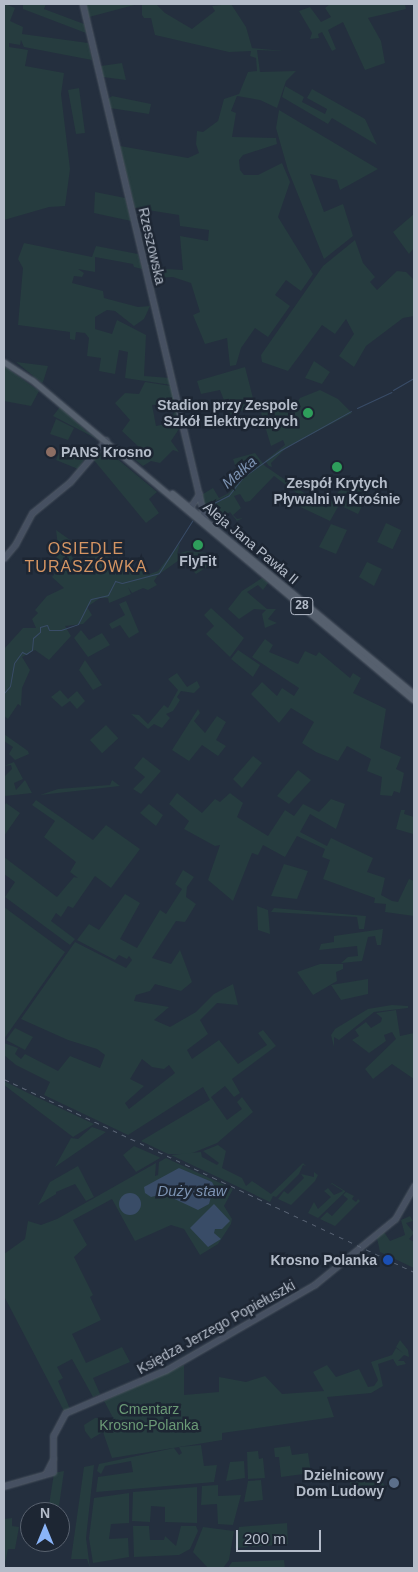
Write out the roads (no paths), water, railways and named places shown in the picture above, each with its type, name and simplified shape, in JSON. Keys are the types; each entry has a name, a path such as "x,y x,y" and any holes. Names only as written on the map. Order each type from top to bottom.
{"main road":[{"name":"28","path":"4,362 22,372 190,509"},
{"name":"Aleja Jana Pawła II","path":"190,509 205,519 414,694"},
{"name":"Aleja Jana Pawła II","path":"190,509 414,700"}],"street":[{"name":"Rzeszowska","path":"83,4 205,519"},
{"path":"4,558 15,545 32,513 70,482 105,441"},
{"path":"190,509 199,497"},
{"name":"Księdza Jerzego Popiełuszki","path":"4,1486 46,1473 53,1468 55,1429 70,1409 166,1370 314,1285 395,1219 414,1186"}],"water":[{"name":"Duży staw","path":"179,1168 212,1182 214,1186 209,1204 198,1210 164,1194 151,1197 145,1193 144,1187"},
{"path":"126,1193 134,1193 141,1200 141,1208 134,1215 126,1215 119,1208 119,1200"},
{"path":"214,1204 230,1221 222,1229 215,1229 214,1233 221,1239 208,1247 190,1228"}],"waterway":[{"name":"Małka","path":"393,390 414,378"},
{"name":"Małka","path":"357,408 391,392"},
{"name":"Małka","path":"204,508 229,495 243,477 281,450 351,411"},
{"name":"Małka","path":"4,693 10,686 14,663 22,652 26,654 32,650 33,638 40,632 40,627 47,625 49,630 61,630 78,624 91,599 108,595 115,581 122,583 159,573 192,521"}],"railway":[{"path":"4,1079 414,1272"}],"place":[{"name":"Stadion przy Zespole Szkół Elektrycznych","path":"308,413"},
{"name":"PANS Krosno","path":"51,452"},
{"name":"Zespół Krytych Pływalni w Krośnie","path":"337,467"},
{"name":"FlyFit","path":"198,545"},
{"name":"Krosno Polanka","path":"388,1260"},
{"name":"Dzielnicowy Dom Ludowy","path":"394,1483"}],"district":[{"name":"OSIEDLE TURASZÓWKA","path":"86,558"}],"park label":[{"name":"Cmentarz Krosno-Polanka","path":"149,1418"}]}
